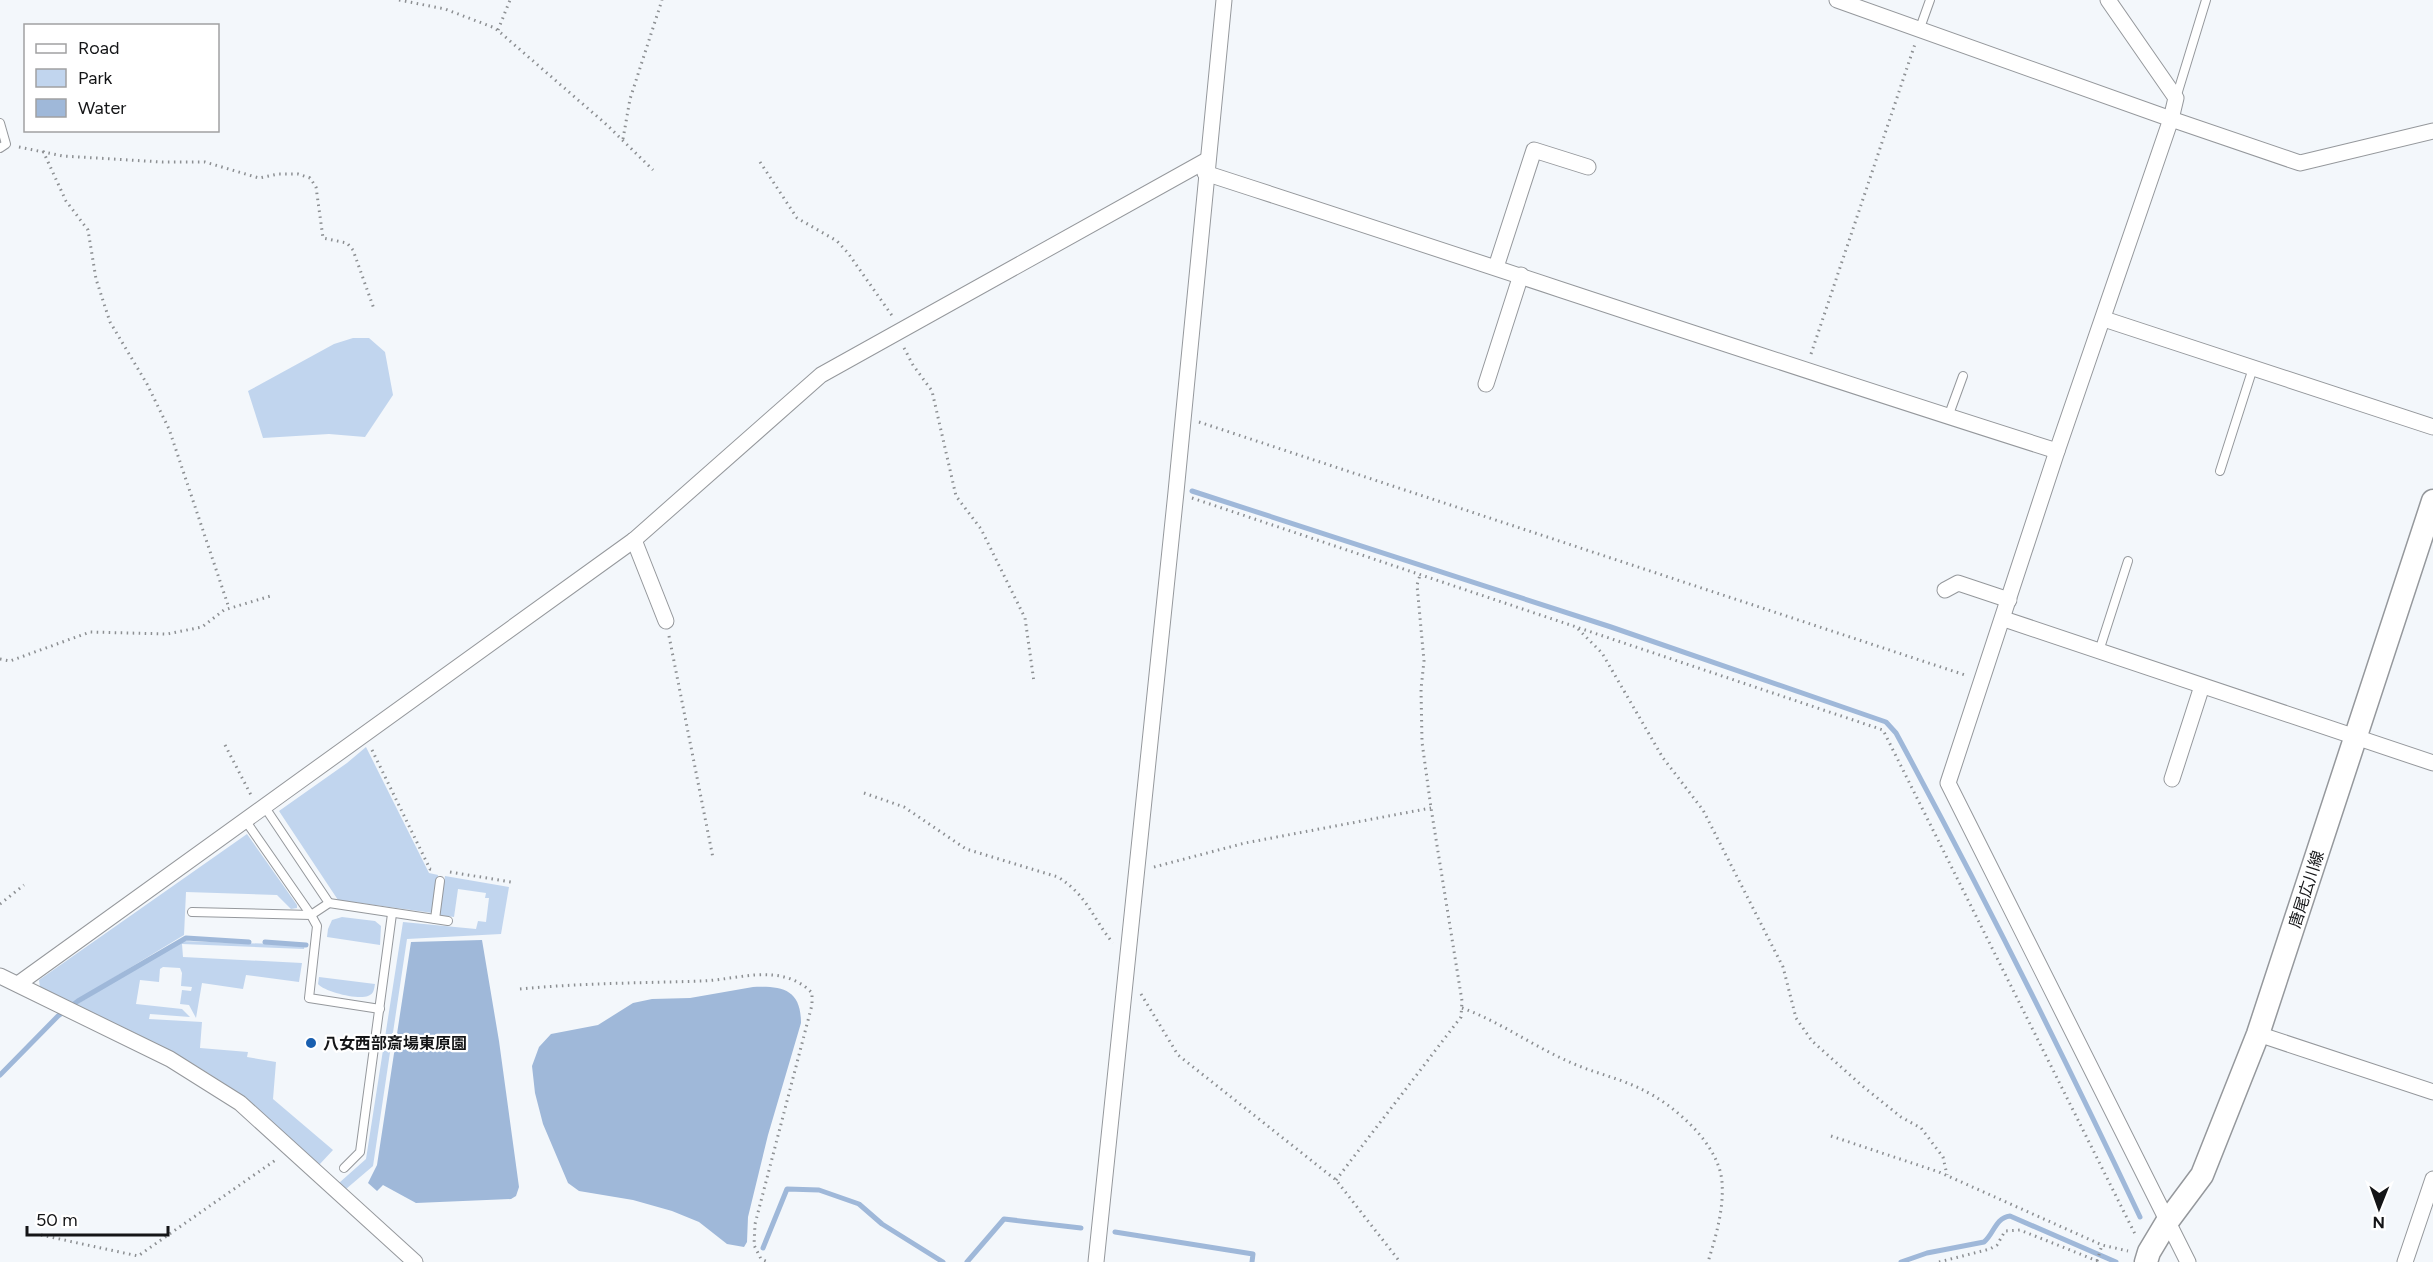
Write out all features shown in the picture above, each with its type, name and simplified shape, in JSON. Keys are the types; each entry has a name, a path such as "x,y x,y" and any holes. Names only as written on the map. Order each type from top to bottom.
{"main road":[{"name":"唐尾広川線","path":"2148,1256 2167,1222 2202,1175 2258,1034 2433,501"}],"street":[{"path":"1096,1262 1176,492 1224,0"},
{"path":"1837,0 2300,163 2433,132"},
{"path":"2108,0 2176,98 2171,119 2057,451 2004,619 1948,783 2188,1262"},
{"path":"1496,267 1534,150 1588,167"},
{"path":"18,984 634,540 821,375 1206,166 1805,371 2057,451"},
{"path":"1486,384 1521,275"},
{"path":"2103,319 2433,427"},
{"path":"634,540 666,621"},
{"path":"1945,590 1958,583 2009,600"},
{"path":"2004,619 2433,763"},
{"path":"2172,779 2202,686"},
{"path":"0,976 170,1059 240,1103 415,1262"},
{"path":"2258,1034 2433,1092"},
{"path":"2406,1262 2433,1179"}],"lane":[{"path":"1920,28 1929,0"},
{"path":"2176,98 2206,0"},
{"path":"0,123 3,146"},
{"path":"2220,471 2253,368"},
{"path":"1948,417 1963,376"},
{"path":"2098,651 2128,561"},
{"path":"261,808 329,903"},
{"path":"245,820 317,926 309,998 380,1009"},
{"path":"435,919 440,880"},
{"path":"192,912 311,915 329,903 448,921"},
{"path":"344,1168 360,1152 393,914"}],"path":[{"path":"399,0 445,9 498,30 623,140 653,170"},
{"path":"498,30 510,0"},
{"path":"623,140 630,99 662,0"},
{"path":"1805,371 1920,28"},
{"path":"3,146 63,156 162,162 206,162 259,178 288,174 310,178 316,187 323,238 347,243 352,250 374,309"},
{"path":"43,152 66,201 88,230 96,279 110,322 147,384 169,429 229,608"},
{"path":"760,162 797,218 837,241 848,253 900,332 912,365 932,391 956,496 981,529 1025,618 1034,682"},
{"path":"1183,417 1983,681"},
{"path":"1176,492 1883,730 2148,1256"},
{"path":"1336,1180 1461,1017 1462,1008 1431,808 1420,712 1424,661 1417,585 1420,574"},
{"path":"0,659 10,661 90,632 167,634 202,627 224,610 274,595"},
{"path":"666,621 713,858"},
{"path":"1577,627 1602,653 1663,758 1703,810 1784,967 1796,1018 1812,1041 1860,1084 1901,1116 1921,1128 1943,1157 1947,1175"},
{"path":"364,735 430,869 511,882"},
{"path":"225,746 261,808"},
{"path":"864,793 904,807 966,849 1058,877 1085,899 1112,942 1128,954"},
{"path":"1136,870 1157,867 1245,843 1431,808"},
{"path":"0,904 24,885"},
{"path":"520,989 566,985 724,980 770,974 805,985 812,993 812,1005 755,1224 754,1245 761,1259 768,1262"},
{"path":"1125,974 1144,998 1178,1055 1336,1180 1400,1262"},
{"path":"1462,1008 1483,1016 1571,1063 1641,1089 1666,1104 1692,1125 1710,1149 1722,1179 1722,1208 1708,1262"},
{"path":"1831,1136 1947,1175 2102,1245 2148,1256"},
{"path":"41,1235 138,1256 291,1150"},
{"path":"1939,1262 1990,1249 1997,1245 2005,1231 2013,1229 2099,1261 2102,1245"}],"green space":[{"path":"353,338 369,338 385,352 393,395 365,437 329,434 263,438 248,391 334,344"},
{"path":"366,747 429,873 438,875 433,913 338,900 279,811"},
{"path":"247,834 297,908 291,909 277,895 186,892 184,935 72,1003 40,988 39,980"},
{"path":"445,876 509,887 501,934 407,939 373,1166 346,1189 339,1183 366,1159 403,922 476,929 478,921 486,922 489,898 485,898 486,893 458,889 454,917 439,915"},
{"path":"342,917 375,921 381,926 380,945 327,937 332,920"},
{"path":"181,941 305,945 304,949 182,944 183,957 302,963 299,982 246,975 243,989 202,983 196,1018 189,1005 180,1004 182,990 191,991 192,987 181,986 180,968 163,967 160,969 159,982 140,980 136,1004 182,1009 190,1017 150,1014 149,1019 202,1022 200,1048 248,1052 247,1057 276,1062 273,1099 333,1150 319,1165 265,1116 223,1083 160,1046 76,1005"},
{"path":"319,977 375,984 370,995 350,996 322,987 318,984"}],"water":[{"path":"482,940 499,1041 519,1187 516,1196 511,1199 416,1203 383,1185 377,1191 368,1183 377,1165 411,942"},
{"path":"753,987 773,987 788,992 798,1003 801,1023 768,1135 748,1217 747,1242 744,1247 727,1244 699,1222 672,1211 633,1200 579,1191 568,1183 543,1124 535,1093 532,1066 539,1047 551,1034 598,1025 633,1003 652,999 690,998"}],"waterway":[{"path":"1192,491 1611,627 1886,722 1896,733 1991,913 2140,1217"},
{"path":"0,1075 58,1016 78,1001 186,938 249,942"},
{"path":"265,942 306,945"},
{"path":"763,1248 787,1189 819,1190 859,1204 882,1224 943,1262"},
{"path":"1901,1262 1927,1253 1984,1242 1998,1223 2010,1216 2116,1262"},
{"path":"967,1262 1004,1219 1081,1228"},
{"path":"1115,1232 1253,1254 1252,1262"}],"place":[{"name":"八女西部斎場東原園","path":"311,1043"}]}
